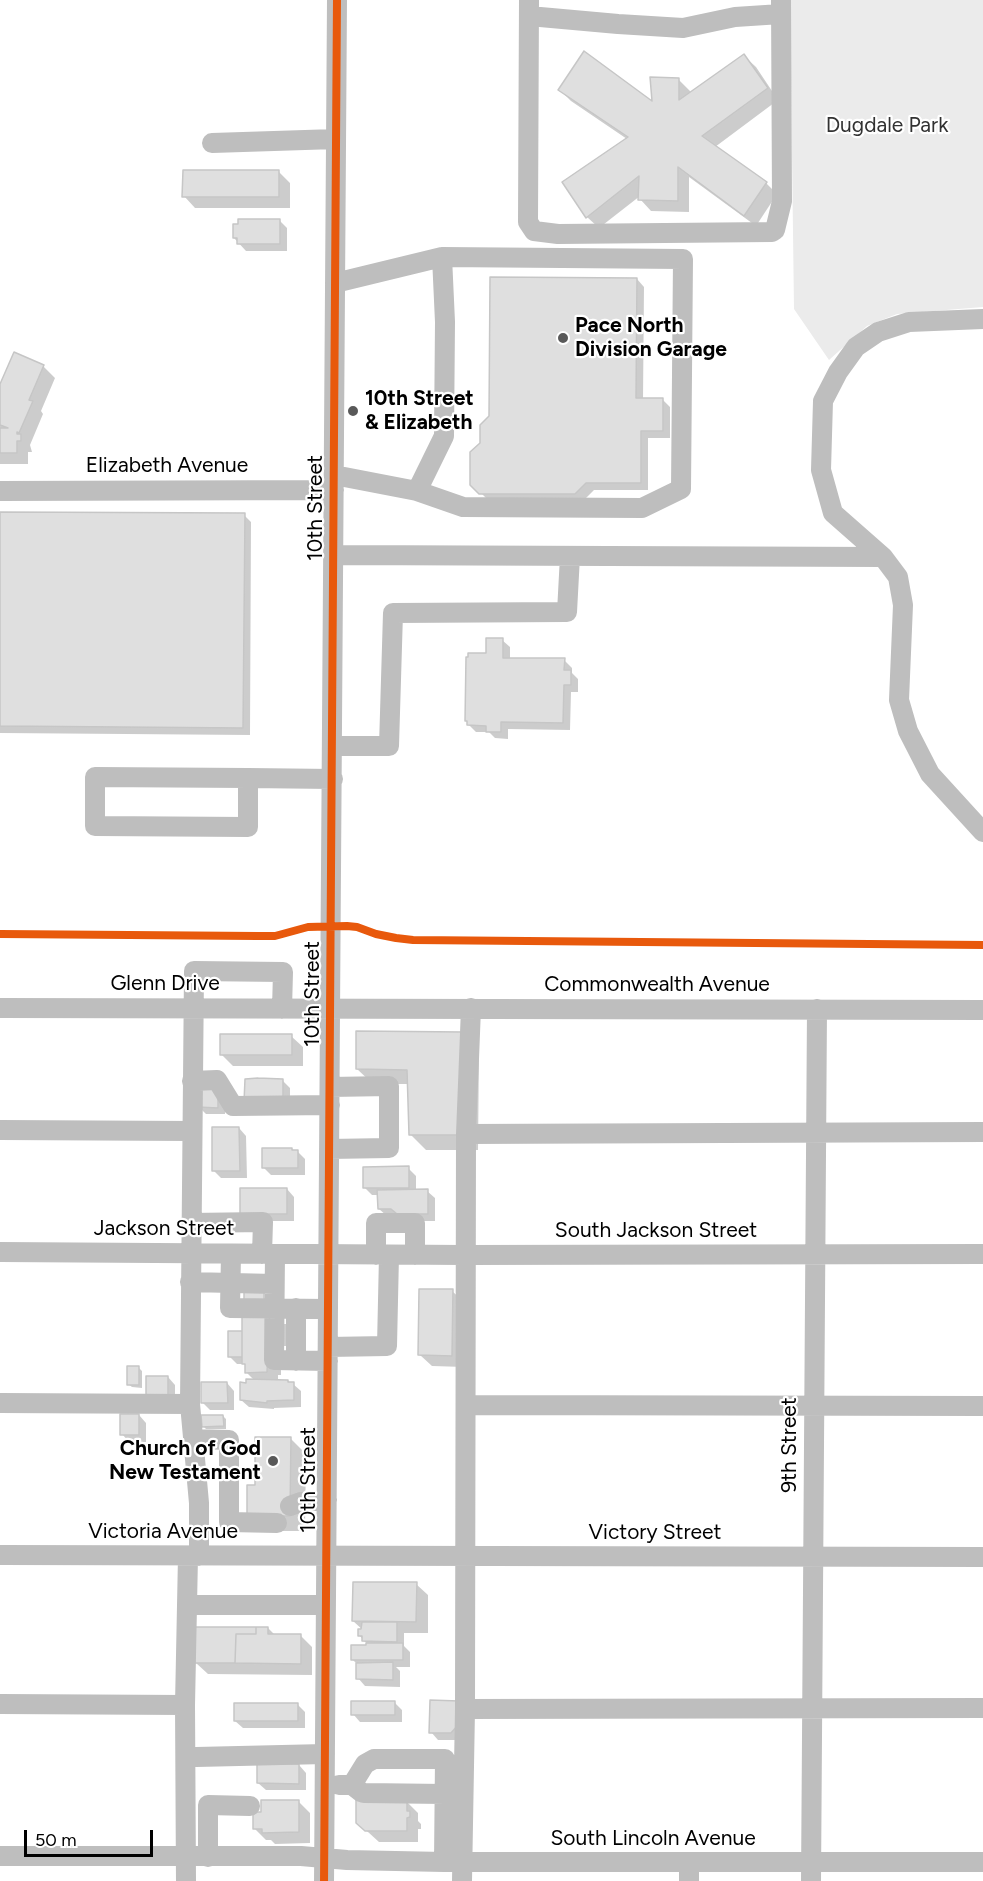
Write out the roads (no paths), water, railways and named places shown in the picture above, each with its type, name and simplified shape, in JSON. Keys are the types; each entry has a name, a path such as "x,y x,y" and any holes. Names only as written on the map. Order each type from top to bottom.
{"street":[{"name":"10th Street","path":"324,1881 337,0"},
{"path":"781,7 782,201 775,230 772,232 582,234 534,231 528,222 529,8 618,24 683,28 781,7"},
{"path":"212,143 336,139"},
{"path":"335,283 441,257 445,322 444,436 417,491"},
{"name":"Elizabeth Avenue","path":"0,490 334,483 417,491 463,507 642,508 681,489 683,258 441,257"},
{"path":"983,319 909,322 878,332 856,347 838,372 823,401 821,470 833,513 883,557 898,577 903,605 898,700 908,731 930,774 983,832"},
{"path":"334,555 883,557"},
{"path":"333,746 389,746 393,613 567,612 570,556"},
{"path":"248,778 248,827 95,826 95,777 248,778 333,779"},
{"path":"186,1881 187,1605 199,1503 190,1404 194,971 283,972 282,1009"},
{"name":"Glenn Drive","path":"0,1008 331,1009"},
{"path":"456,1868 465,1709 466,1134 471,1008"},
{"name":"Commonwealth Avenue","path":"331,1009 983,1010"},
{"name":"9th Street","path":"811,1872 817,1009"},
{"path":"192,1081 218,1080 233,1106 330,1096 389,1086 388,1148 330,1149"},
{"path":"0,1130 192,1131"},
{"path":"466,1134 983,1132"},
{"path":"190,1223 263,1222 274,1284 274,1360 296,1361 387,1346 383,1254 376,1223 415,1223 415,1255"},
{"name":"Jackson Street","path":"0,1252 329,1254"},
{"path":"231,1254 230,1308 328,1309"},
{"name":"South Jackson Street","path":"329,1254 983,1254"},
{"path":"190,1282 274,1284"},
{"path":"296,1308 296,1361"},
{"path":"0,1403 190,1404"},
{"path":"466,1405 983,1406"},
{"path":"193,1439 229,1440 229,1522 283,1515"},
{"path":"270,1556 272,1533 283,1515 301,1502 327,1500"},
{"name":"Victoria Avenue","path":"0,1555 326,1557"},
{"name":"Victory Street","path":"326,1557 983,1557"},
{"path":"187,1605 326,1605"},
{"path":"0,1704 185,1705"},
{"path":"465,1709 983,1708"},
{"path":"196,1757 325,1754"},
{"path":"352,1785 365,1764 374,1759 445,1759 445,1794 456,1868"},
{"path":"324,1785 352,1785 364,1793 445,1794"},
{"path":"208,1857 208,1805 250,1806"},
{"name":"South Lincoln Avenue","path":"0,1856 301,1856 456,1868 649,1872 811,1872 983,1862"}],"place":[{"name":"Pace North Division Garage","path":"563,338"},
{"name":"10th Street & Elizabeth","path":"353,411"},
{"name":"Church of God New Testament","path":"273,1461"}],"park label":[{"name":"Dugdale Park","path":"887,126"}]}
